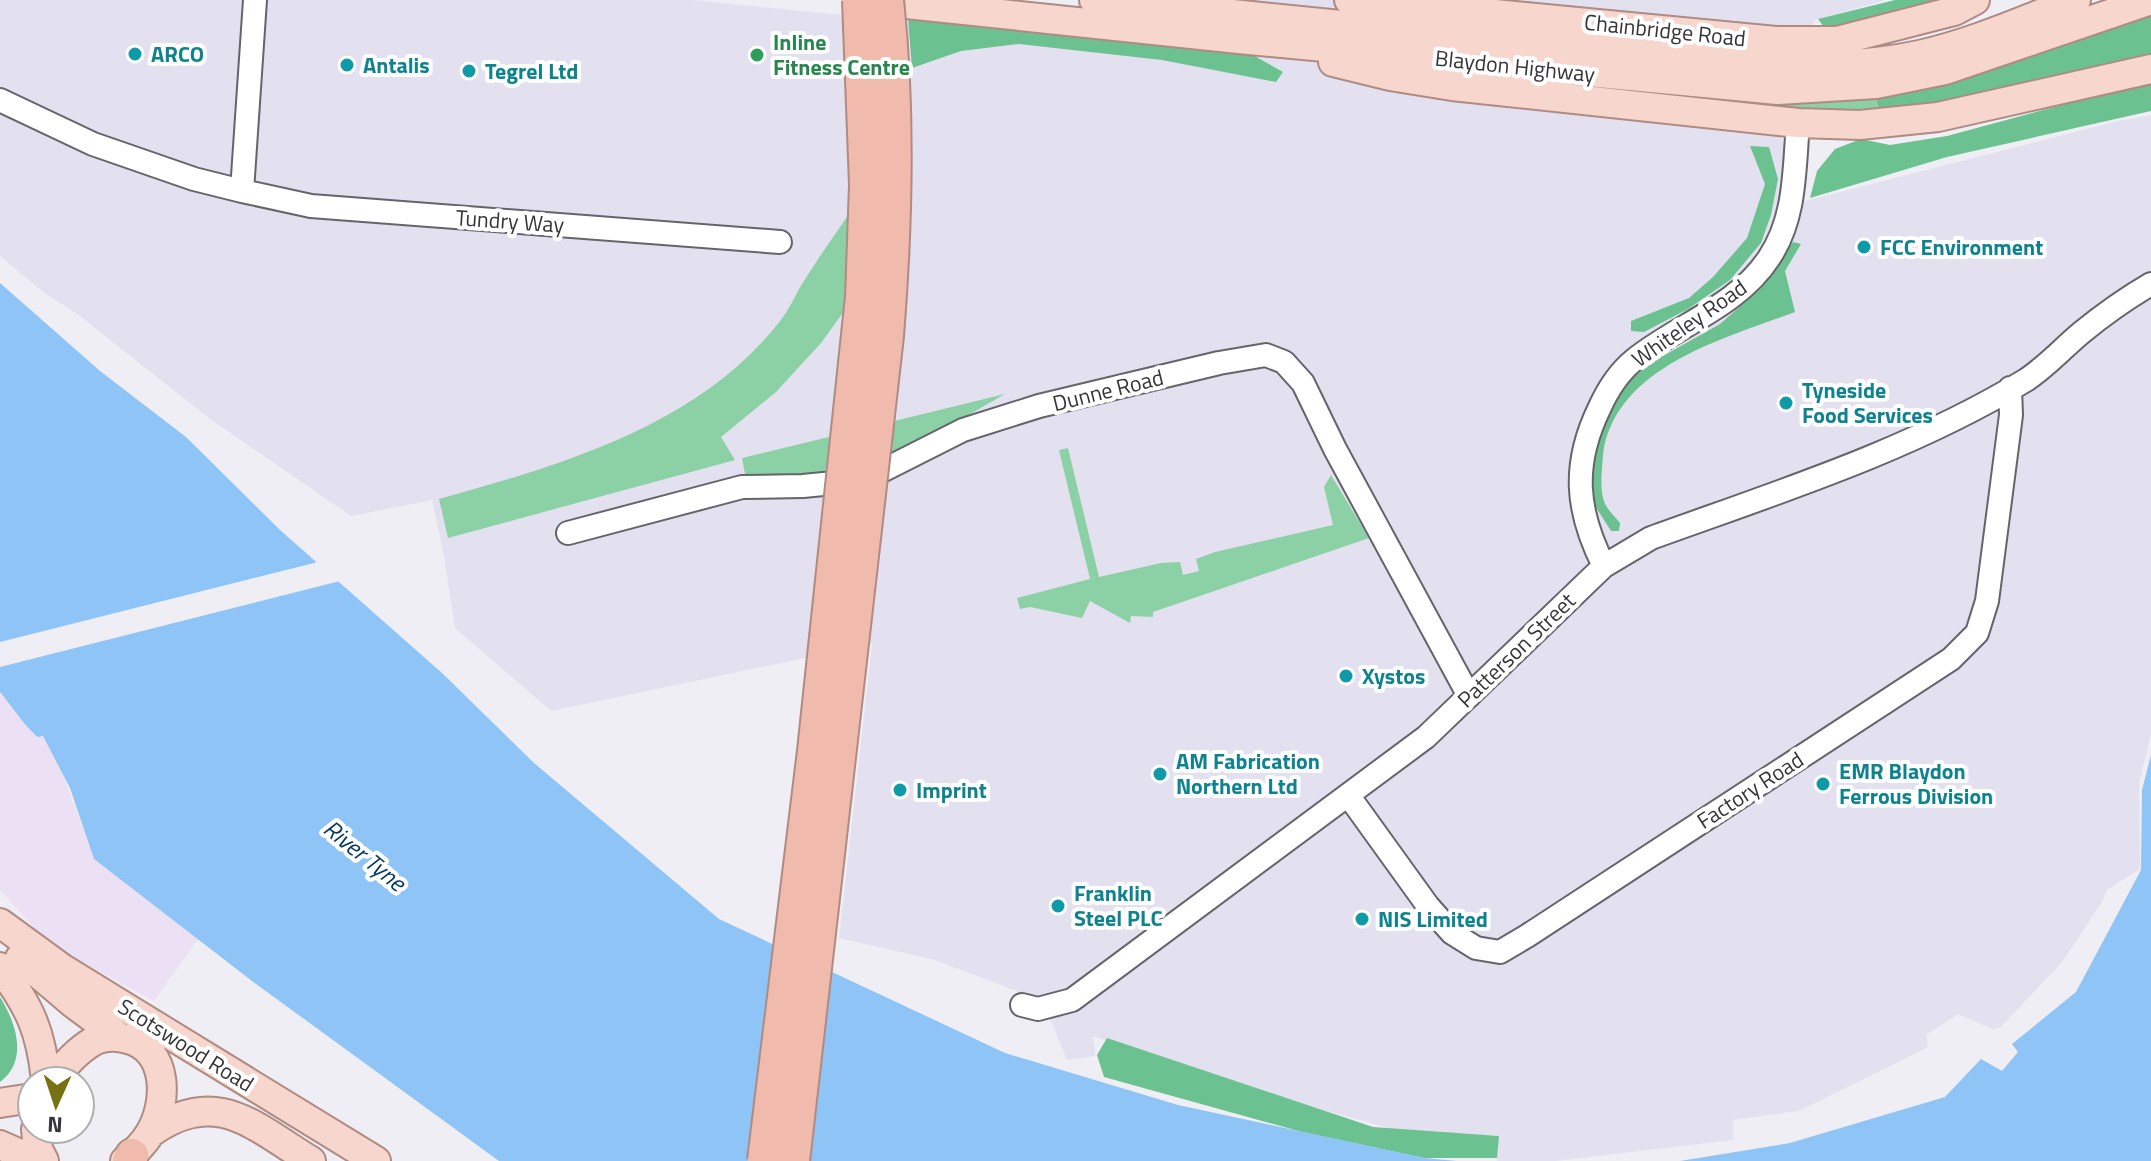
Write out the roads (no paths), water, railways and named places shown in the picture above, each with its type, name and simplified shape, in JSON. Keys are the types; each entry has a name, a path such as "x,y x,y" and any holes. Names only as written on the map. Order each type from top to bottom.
{"highway":[{"path":"764,1161 814,751 862,297 866,185 859,0"},
{"path":"793,1161 887,336 895,183 887,0"}],"main road":[{"name":"Blaydon Highway","path":"868,0 1778,90 1876,84 1945,70 2151,0"},
{"name":"Blaydon Highway","path":"1094,0 1728,64 1804,66 1874,63 1918,55 1970,42 2076,0"},
{"name":"Chainbridge Road","path":"1349,0 1776,41 1837,41 1954,11 1975,0"},
{"path":"1239,39 1390,76 1452,86 1798,123 1860,125 1938,117 2151,69"},
{"name":"Scotswood Road","path":"0,923 63,969 376,1161"},
{"path":"0,938 59,992 150,1052 161,1074 161,1097 134,1152"},
{"path":"0,967 23,997 35,1022 45,1065"},
{"path":"67,1065 92,1042 161,1039 184,1043"},
{"name":"Scotswood Road","path":"134,1152 186,1113 218,1111 246,1122 311,1161"},
{"path":"0,1145 36,1161"}],"street":[{"path":"242,191 255,0"},
{"name":"Tundry Way","path":"0,100 93,144 194,179 311,206 780,242"},
{"name":"Whiteley Road","path":"1604,566 1589,531 1581,492 1581,458 1592,423 1619,375 1635,359 1735,294 1768,260 1788,218 1798,123"},
{"name":"Patterson Street","path":"1022,1005 1038,1009 1072,1000 1426,737 1604,566 1651,538 1874,456 2010,388 2029,378 2084,330 2151,284"},
{"name":"Dunne Road","path":"568,533 742,487 803,486 864,480 963,430 1039,406 1219,363 1266,355 1284,362 1303,383 1335,449 1469,696"},
{"name":"Factory Road","path":"1348,795 1428,906 1452,933 1476,948 1500,952 1527,936 1951,659 1977,633 1987,601 2011,415 2010,388"}],"water":[{"name":"River Tyne","path":"0,283 100,371 186,437 280,530 442,673 534,763 719,919 1005,1053 1178,1105 1424,1158 1457,1161 499,1161 252,981 94,859 70,788 43,736 33,733 0,692"},
{"path":"2151,755 2151,1161 1680,1161 1790,1143 1945,1097 1981,1059 2002,1071 2018,1052 2012,1044 2076,992 2141,870 2142,790"}],"place":[{"name":"ARCO","path":"135,54"},
{"name":"Inline Fitness Centre","path":"757,55"},
{"name":"Antalis","path":"347,65"},
{"name":"Tegrel Ltd","path":"469,71"},
{"name":"FCC Environment","path":"1864,247"},
{"name":"Tyneside Food Services","path":"1786,403"},
{"name":"Xystos","path":"1346,676"},
{"name":"AM Fabrication Northern Ltd","path":"1160,774"},
{"name":"EMR Blaydon Ferrous Division","path":"1823,784"},
{"name":"Imprint","path":"900,790"},
{"name":"Franklin Steel PLC","path":"1058,906"},
{"name":"NIS Limited","path":"1362,919"}]}
